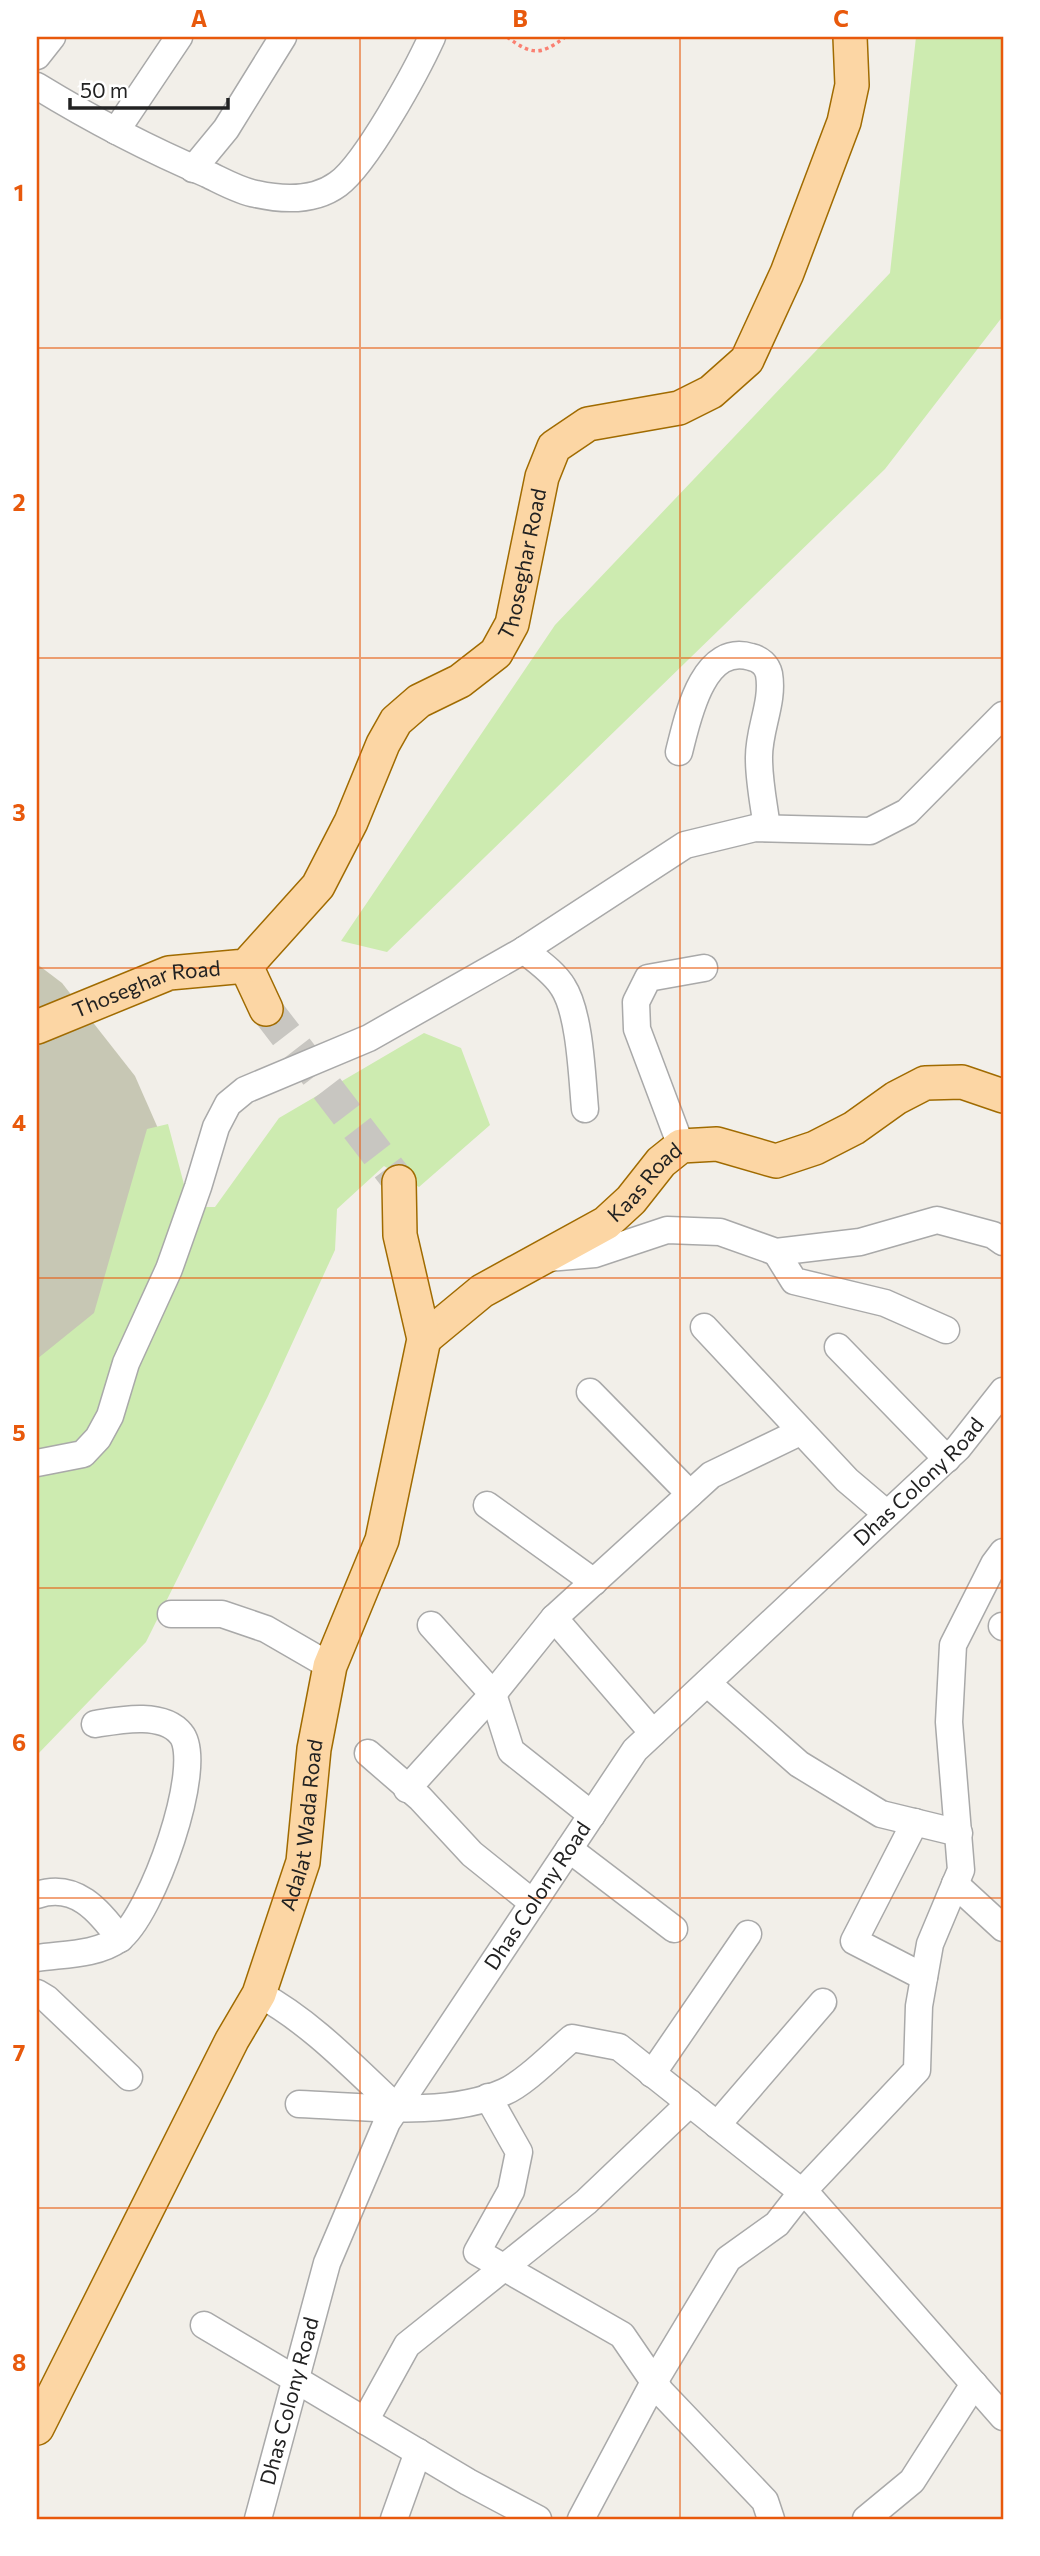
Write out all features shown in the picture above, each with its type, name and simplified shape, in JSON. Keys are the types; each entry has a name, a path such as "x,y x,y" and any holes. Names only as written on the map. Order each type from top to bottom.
{"main road":[{"name":"Thoseghar Road","path":"37,1027 169,973 246,966 318,886 351,822 383,744 396,721 419,701 460,681 496,653 512,624 529,530 542,478 554,447 588,424 680,408 711,392 747,360 778,296 844,122 852,85 850,37"},
{"path":"246,966 266,1009"},
{"name":"Kaas Road","path":"425,1339 482,1291 606,1223 631,1200 661,1162 681,1146 717,1144 776,1161 815,1148 854,1128 896,1098 925,1083 962,1082 1003,1096"},
{"name":"Adalat Wada Road","path":"37,2428 232,2040 259,1994 303,1862 314,1749 330,1666 382,1540 425,1339 400,1235 399,1182"}],"street":[{"path":"37,56 52,37"},
{"path":"116,131 179,37"},
{"path":"193,169 226,129 283,37"},
{"path":"37,86 116,131 193,169 252,194 278,198 310,197 337,185 356,168 432,37"},
{"path":"679,752 690,706 704,678 721,661 738,655 762,662 768,671 770,691 758,757 767,828"},
{"path":"37,1463 83,1454 98,1438 110,1416 126,1363 169,1269 216,1127 228,1104 245,1090 369,1038 524,950 685,845 755,828 870,831 907,811 1003,715"},
{"path":"524,950 555,977 568,996 580,1048 585,1109"},
{"path":"681,1146 637,1029 636,1002 648,978 704,968"},
{"path":"543,1259 594,1254 667,1230 720,1232 776,1252 860,1242 937,1220 993,1235 1003,1242"},
{"path":"776,1252 794,1281 885,1303 946,1330"},
{"path":"704,1327 800,1432 847,1480 887,1514"},
{"path":"838,1347 947,1459"},
{"path":"590,1392 690,1494"},
{"name":"Dhas Colony Road","path":"258,2519 298,2381 327,2263 387,2122 635,1750 947,1459 1003,1392"},
{"path":"407,1789 493,1694 554,1618 690,1494 711,1475 800,1432"},
{"path":"487,1506 594,1582"},
{"path":"581,2519 654,2382 728,2259 777,2224 802,2192 917,2070 919,2006 930,1944 961,1870 949,1723 953,1645 1000,1561"},
{"path":"171,1614 222,1614 266,1629 330,1666"},
{"path":"554,1618 653,1733"},
{"path":"431,1625 493,1694 511,1751 592,1815"},
{"path":"707,1683 799,1764 881,1814 959,1833"},
{"path":"37,1958 100,1948 120,1939 139,1917 170,1846 188,1769 188,1744 180,1731 166,1724 132,1718 95,1724"},
{"path":"369,1753 420,1798 472,1854 533,1903"},
{"path":"915,1822 854,1941 924,1976"},
{"path":"569,1849 674,1929"},
{"path":"955,1884 1003,1928"},
{"path":"37,1895 64,1891 88,1902 103,1915 120,1939"},
{"path":"652,2074 748,1934"},
{"path":"37,1993 47,1999 129,2077"},
{"path":"259,1994 276,2003 327,2043 397,2108"},
{"path":"717,2125 824,2002"},
{"path":"299,2104 397,2108 461,2104 506,2092 572,2038 619,2047 802,2192 974,2384 1000,2404"},
{"path":"488,2097 519,2152 511,2191 477,2252 622,2335 654,2382 765,2501 771,2519"},
{"path":"365,2421 407,2345 447,2310 506,2269 586,2202 690,2104"},
{"path":"204,2325 418,2452 538,2519"},
{"path":"866,2519 912,2480 974,2384"},
{"path":"394,2519 418,2452"}],"path":[{"path":"507,37 526,50 537,52 551,48 565,37"}],"shaded area":[{"path":"37,964 62,983 135,1076 178,1174 162,1263 37,1376"}],"green space":[{"path":"916,37 1003,37 1003,316 885,469 387,952 341,941 555,625 890,273"},
{"path":"424,1033 461,1048 490,1125 419,1187 384,1166 337,1209 335,1250 268,1396 146,1642 37,1755 37,1359 94,1313 147,1129 168,1124 190,1207 215,1207 279,1118"}],"tunnel":[{"path":"266,1009 399,1182"}]}
